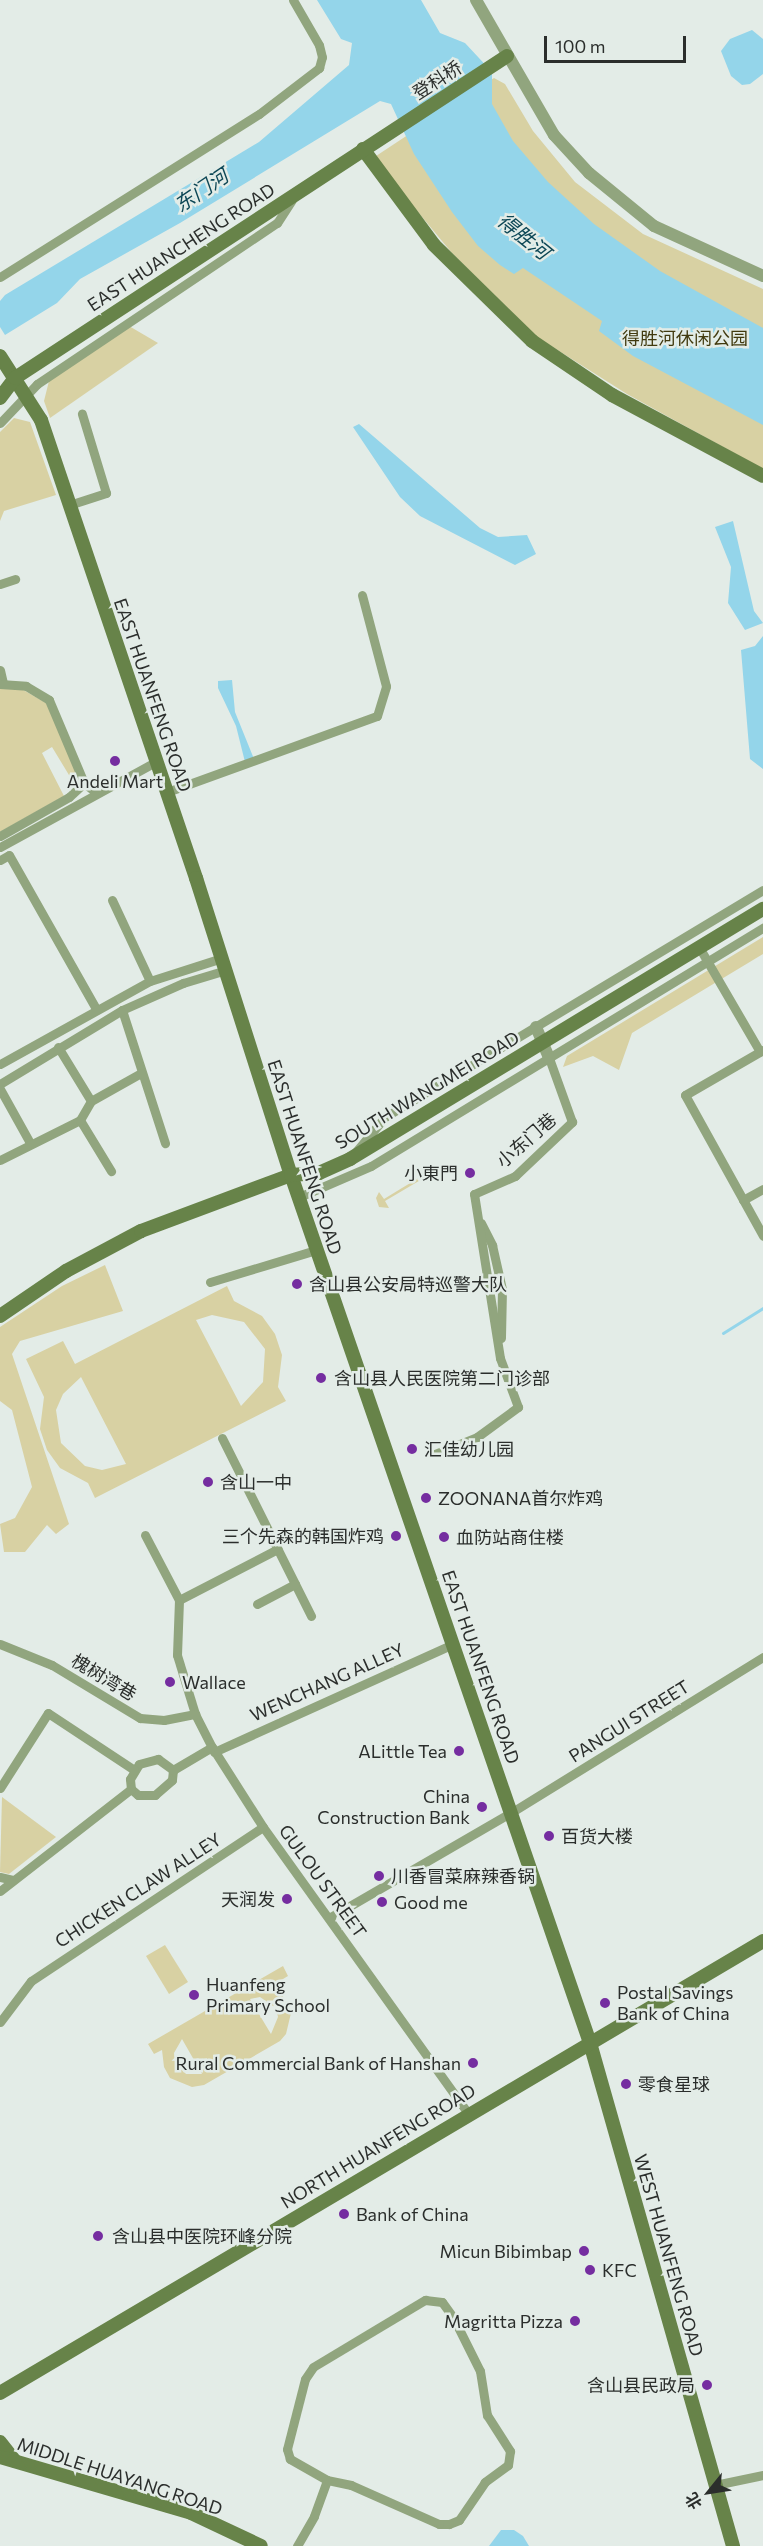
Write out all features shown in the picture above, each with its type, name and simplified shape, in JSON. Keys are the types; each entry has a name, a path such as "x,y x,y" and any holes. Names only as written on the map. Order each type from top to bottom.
{"main road":[{"name":"登科桥","path":"387,133 507,56"},
{"name":"EAST HUANCHENG ROAD","path":"0,398 15,378 387,133"},
{"path":"363,149 434,245 532,341 612,394 763,476"},
{"name":"EAST HUANFENG ROAD","path":"0,356 40,420 157,760 316,1250 590,2043"},
{"name":"SOUTH WANGMEI ROAD","path":"0,1316 66,1271 119,1242 291,1175 319,1173 350,1159 763,909"},
{"name":"NORTH HUANFENG ROAD","path":"1,2393 468,2113 763,1941"},
{"name":"WEST HUANFENG ROAD","path":"590,2043 733,2546"},
{"path":"0,2442 15,2462"},
{"name":"MIDDLE HUAYANG ROAD","path":"0,2457 191,2513 261,2546"}],"street":[{"path":"0,277 259,114 319,68 322,57 319,45 293,0"},
{"path":"476,0 554,135 589,173 654,226 763,276"},
{"path":"0,423 25,394 91,345 276,223 297,192"},
{"path":"69,505 106,493 82,414"},
{"path":"0,584 15,579"},
{"path":"167,792 377,716 386,686 362,594"},
{"path":"0,670 2,683 32,688 54,705 84,783 98,793"},
{"path":"0,847 157,760"},
{"path":"0,836 69,797 84,783"},
{"path":"0,860 9,855 96,1009"},
{"path":"350,1159 385,1117 763,890"},
{"path":"112,900 150,981"},
{"path":"299,1197 371,1166 763,928"},
{"path":"699,947 761,1051 685,1095 763,1236"},
{"path":"0,1064 150,981 224,964"},
{"path":"0,1084 122,1010 224,964"},
{"path":"122,1010 165,1143"},
{"path":"536,1027 549,1058"},
{"path":"58,1047 91,1101"},
{"name":"小东门巷","path":"435,1454 477,1437 518,1407 500,1358 474,1194 514,1176 572,1122 549,1058"},
{"path":"0,1160 80,1120 91,1101 141,1073"},
{"path":"0,1089 30,1143"},
{"path":"80,1120 111,1171"},
{"path":"743,1200 763,1189"},
{"path":"210,1282 316,1250"},
{"path":"222,1438 311,1616"},
{"path":"145,1534 179,1600 278,1549"},
{"path":"257,1604 296,1584"},
{"name":"GULOU STREET","path":"179,1600 177,1655 195,1714 213,1750 263,1827 468,2113"},
{"name":"槐树湾巷","path":"0,1644 52,1665 140,1718 164,1720 195,1714"},
{"name":"WENCHANG ALLEY","path":"173,1770 213,1750 453,1644"},
{"name":"PANGUI STREET","path":"329,1918 512,1812 763,1657"},
{"path":"0,1788 48,1713 134,1770"},
{"path":"0,1891 131,1789 134,1770 147,1760 158,1759 173,1770 172,1780 156,1795 138,1795 131,1789"},
{"name":"CHICKEN CLAW ALLEY","path":"0,2022 31,1981 263,1827"},
{"path":"0,1877 14,1880"},
{"path":"425,2300 442,2302 474,2356 487,2415 510,2451 508,2465 485,2482 459,2520 449,2524 439,2524 351,2485 327,2480 290,2459 286,2449 305,2379 313,2367 425,2300"},
{"path":"715,2485 763,2475"},
{"path":"297,2546 314,2516 327,2480"}],"green space":[{"name":"得胜河休闲公园","path":"494,78 505,84 533,131 575,182 643,234 763,289 763,469 627,394 537,337 452,253 373,158"},
{"path":"129,326 158,343 50,418 44,401 49,381"},
{"path":"14,418 30,422 56,495 4,511 0,521 0,432"},
{"path":"0,687 18,687 48,704 78,776 72,780 52,747 42,753 64,796 0,832"},
{"path":"763,937 763,954 632,1033 619,1070 593,1056 563,1067 567,1056"},
{"path":"423,1166 435,1170 433,1182 429,1175 385,1201 389,1208 379,1207 376,1198 379,1192 384,1199 427,1173"},
{"path":"105,1265 123,1311 20,1341 12,1354 69,1524 56,1534 47,1525 25,1552 4,1552 0,1524 15,1518 32,1487 12,1410 0,1401 0,1327 62,1286"},
{"path":"227,1286 234,1301 262,1316 275,1334 282,1355 278,1387 286,1401 95,1498 88,1483 60,1468 47,1450 40,1429 44,1397 26,1359 63,1341 75,1364","holes":["212,1315 244,1322 265,1349 263,1382 241,1406 196,1320","81,1377 126,1464 102,1470 85,1466 61,1443 56,1410 63,1394"]},
{"path":"2,1797 56,1837 9,1874 0,1872"},
{"path":"165,1945 188,1982 169,1994 146,1956"},
{"path":"283,1966 288,1976 268,1988 282,1995 291,2013 286,2034 280,2041 204,2085 192,2087 170,2078 164,2067 162,2050 154,2054 148,2044","holes":["260,1997 276,2008 278,2017 271,2034 250,1999","182,2039 202,2074 186,2074 175,2062 174,2053"]}],"water":[{"path":"317,0 421,0 440,33 465,43 492,72 492,104 513,141 548,182 594,224 660,271 763,328 763,425 633,356 599,331 602,321 523,268 514,274 500,265 478,246 452,212 414,154 391,104 380,101 180,223 80,279 57,303 5,335 0,327 0,301 5,295 259,142 349,65 352,43 341,39"},
{"path":"752,30 763,39 763,74 750,84 742,85 731,76 721,51 730,39"},
{"path":"359,424 480,528 498,537 527,535 536,554 515,565 420,516 400,497 353,427"},
{"path":"733,521 754,611 763,623 745,630 728,603 731,567 715,527"},
{"path":"763,636 763,769 750,759 741,650 755,646"},
{"path":"232,680 235,712 254,759 245,762 236,726 218,688 218,681"},
{"path":"501,2530 514,2530 523,2536 529,2546 489,2546"}],"waterway":[{"path":"723,1333 763,1308"}],"place":[{"name":"Andeli Mart","path":"115,761"},
{"name":"小東門","path":"470,1173"},
{"name":"含山县公安局特巡警大队","path":"297,1284"},
{"name":"含山县人民医院第二门诊部","path":"321,1378"},
{"name":"汇佳幼儿园","path":"412,1449"},
{"name":"含山一中","path":"208,1482"},
{"name":"ZOONANA首尔炸鸡","path":"426,1498"},
{"name":"三个先森的韩国炸鸡","path":"396,1536"},
{"name":"血防站商住楼","path":"444,1537"},
{"name":"Wallace","path":"170,1682"},
{"name":"ALittle Tea","path":"459,1751"},
{"name":"China Construction Bank","path":"482,1807"},
{"name":"百货大楼","path":"549,1836"},
{"name":"川香冒菜麻辣香锅","path":"379,1876"},
{"name":"天润发","path":"287,1899"},
{"name":"Good me","path":"382,1902"},
{"name":"Huanfeng Primary School","path":"194,1995"},
{"name":"Postal Savings Bank of China","path":"605,2003"},
{"name":"Rural Commercial Bank of Hanshan","path":"473,2063"},
{"name":"零食星球","path":"626,2084"},
{"name":"Bank of China","path":"344,2214"},
{"name":"含山县中医院环峰分院","path":"98,2236"},
{"name":"Micun Bibimbap","path":"584,2251"},
{"name":"KFC","path":"590,2270"},
{"name":"Magritta Pizza","path":"575,2321"},
{"name":"含山县民政局","path":"707,2385"}],"water label":[{"name":"东门河","path":"201,190"},
{"name":"得胜河","path":"524,236"}]}
